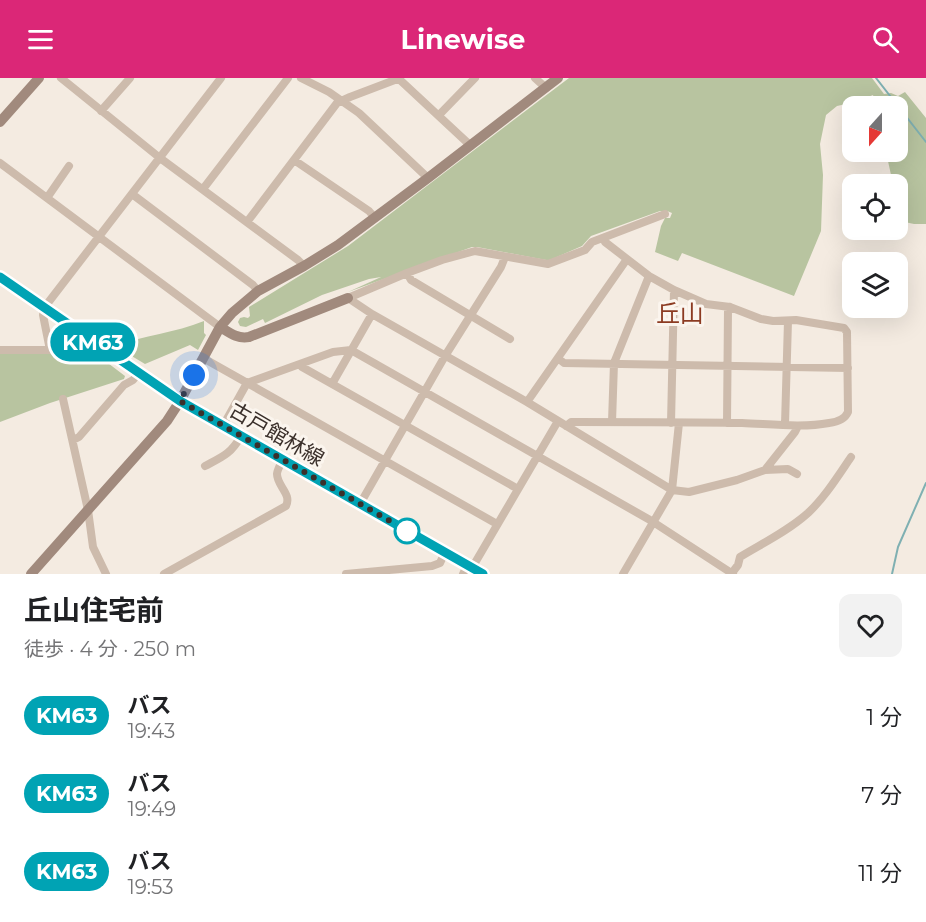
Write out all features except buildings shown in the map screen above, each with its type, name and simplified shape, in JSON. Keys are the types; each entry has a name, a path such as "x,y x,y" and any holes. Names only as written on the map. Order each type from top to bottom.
{"street":[{"path":"0,122 39,78"},
{"path":"61,78 160,158 298,260 304,267"},
{"path":"101,111 130,78"},
{"path":"50,350 43,315 44,308 221,78"},
{"path":"203,189 288,78"},
{"path":"301,78 343,101 428,178"},
{"path":"247,222 337,103 399,78 471,146"},
{"path":"439,115 475,78"},
{"path":"535,78 546,88"},
{"path":"31,574 166,421 180,401 220,327 232,313 258,291 304,267 338,245 558,78"},
{"path":"294,160 375,218"},
{"path":"0,163 220,327 242,339 407,273 475,251 548,264 585,250 592,242 666,214"},
{"path":"47,198 69,166"},
{"path":"132,194 258,291"},
{"path":"467,569 497,524 537,456 562,423 727,423 798,426 833,423 846,417 848,368 847,332 844,328 796,320 761,319 730,307 706,304 649,276 605,242 603,238"},
{"path":"360,504 404,425 505,257"},
{"path":"527,402 627,259"},
{"path":"407,273 411,280 510,339"},
{"path":"612,422 614,363 649,276"},
{"name":"古戸館林線","path":"0,277 180,401 445,552 467,569 483,574"},
{"path":"623,574 672,490 675,423 674,290"},
{"path":"348,298 672,490 689,492 737,480 765,470 788,469 797,474"},
{"path":"727,423 728,309 730,307"},
{"path":"332,384 372,314"},
{"path":"785,424 788,321"},
{"path":"0,350 83,348 93,341"},
{"path":"223,426 247,382 333,352 351,350 653,522 732,574 740,557 790,527 808,512 834,482 851,457"},
{"path":"203,358 497,524"},
{"path":"559,359 564,363 848,368"},
{"path":"300,364 518,489"},
{"path":"73,440 80,437 124,385 139,373"},
{"path":"63,399 88,510 93,547 106,574"},
{"path":"765,470 798,426"},
{"path":"205,466 235,448 241,436"},
{"path":"164,574 286,506 288,498 278,480 277,473 282,460"},
{"path":"346,574 432,566 440,563 445,552"}],"green space":[{"path":"569,78 872,78 884,94 891,93 898,96 842,96 842,105 826,115 820,144 823,175 821,231 794,296 682,253 678,261 655,252 661,226 665,218 670,218 672,213 660,211 591,236 582,246 550,260 472,247 348,292 381,277 322,295 265,323 263,319 246,327 240,326 238,322 240,318 250,316 249,307 348,246"},
{"path":"905,92 926,118 926,224 908,223 908,174 891,174 888,162 908,162 908,96 898,96"},
{"path":"204,321 206,335 198,350 190,345 145,364 115,346 182,328"},
{"path":"92,351 125,376 124,379 0,422 0,353"}],"waterway":[{"path":"876,78 926,142"},
{"path":"892,574 898,547 926,483"}],"bus line":[{"name":"KM63","path":"0,277 180,401 483,574"}],"district":[{"name":"丘山","path":"680,313"}],"route":[{"path":"194,375 180,401 411,533 407,531"}]}
